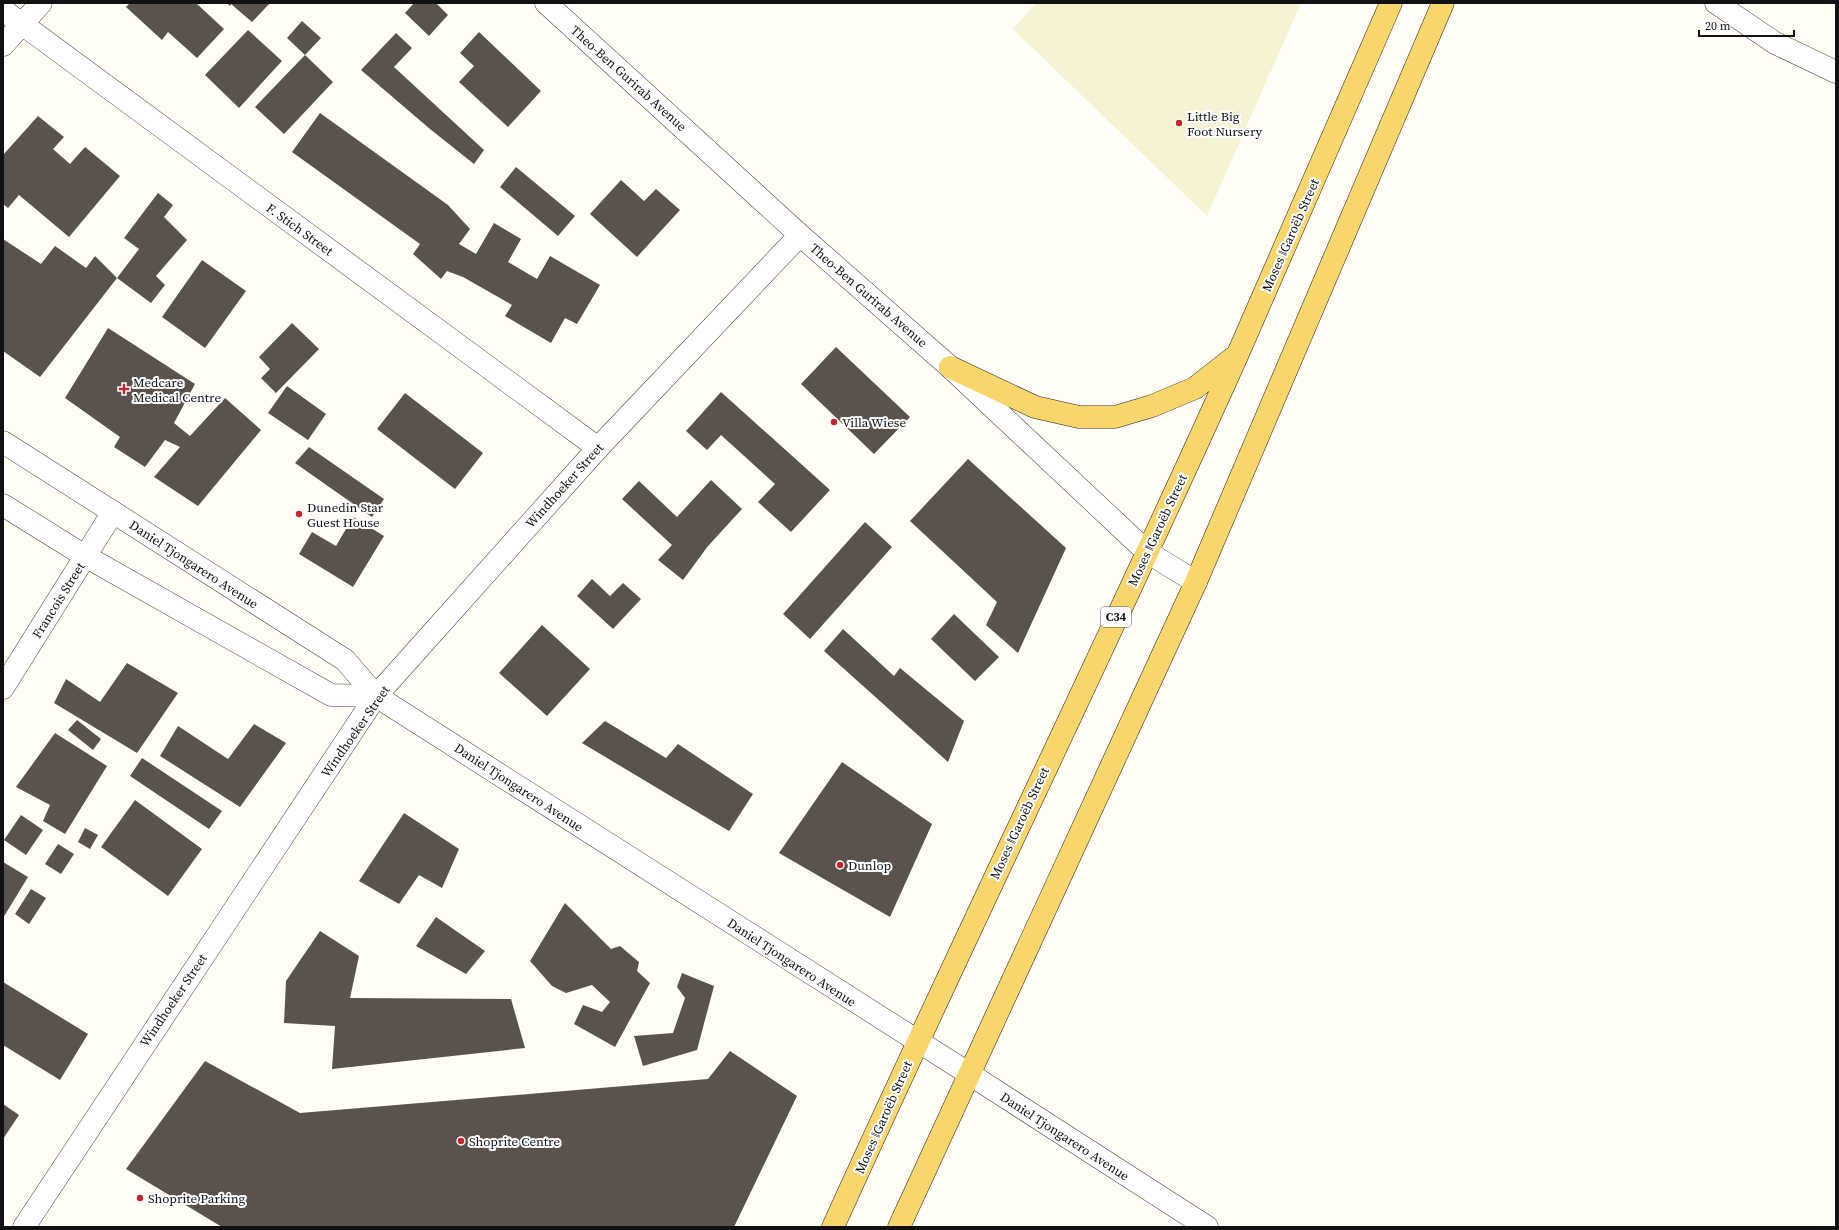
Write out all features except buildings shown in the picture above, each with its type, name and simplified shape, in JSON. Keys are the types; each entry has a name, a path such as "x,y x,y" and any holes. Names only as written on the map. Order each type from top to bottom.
{"main road":[{"name":"Moses ǁGaroëb Street","path":"833,1227 917,1042 1147,552 1237,355 1391,3"},
{"path":"900,1227 1196,582 1442,3"},
{"path":"950,367 1035,407 1079,417 1115,417 1152,406 1195,388 1237,355"}],"street":[{"path":"3,45 42,3"},
{"name":"Theo-Ben Gurirab Avenue","path":"546,3 800,235 950,367 1147,552 1196,582"},
{"path":"1716,3 1775,43 1836,72"},
{"name":"F. Stich Street","path":"3,10 598,448"},
{"name":"Windhoeker Street","path":"24,1227 376,696 598,448 800,235"},
{"name":"Daniel Tjongarero Avenue","path":"3,442 345,660 376,696 1207,1227"},
{"name":"Daniel Tjongarero Avenue","path":"3,505 85,556 332,694 376,696"},
{"name":"Francois Street","path":"3,688 113,512"}],"shaded area":[{"name":"Little Big Foot Nursery","path":"1036,3 1301,3 1207,216 1013,29"}],"place":[{"name":"Little Big Foot Nursery","path":"1179,123"},
{"name":"Medcare Medical Centre","path":"124,389"},
{"name":"Villa Wiese","path":"834,422"},
{"name":"Dunedin Star Guest House","path":"299,514"},
{"name":"Dunlop","path":"840,865"},
{"name":"Shoprite Centre","path":"461,1141"},
{"name":"Shoprite Parking","path":"140,1198"}]}
